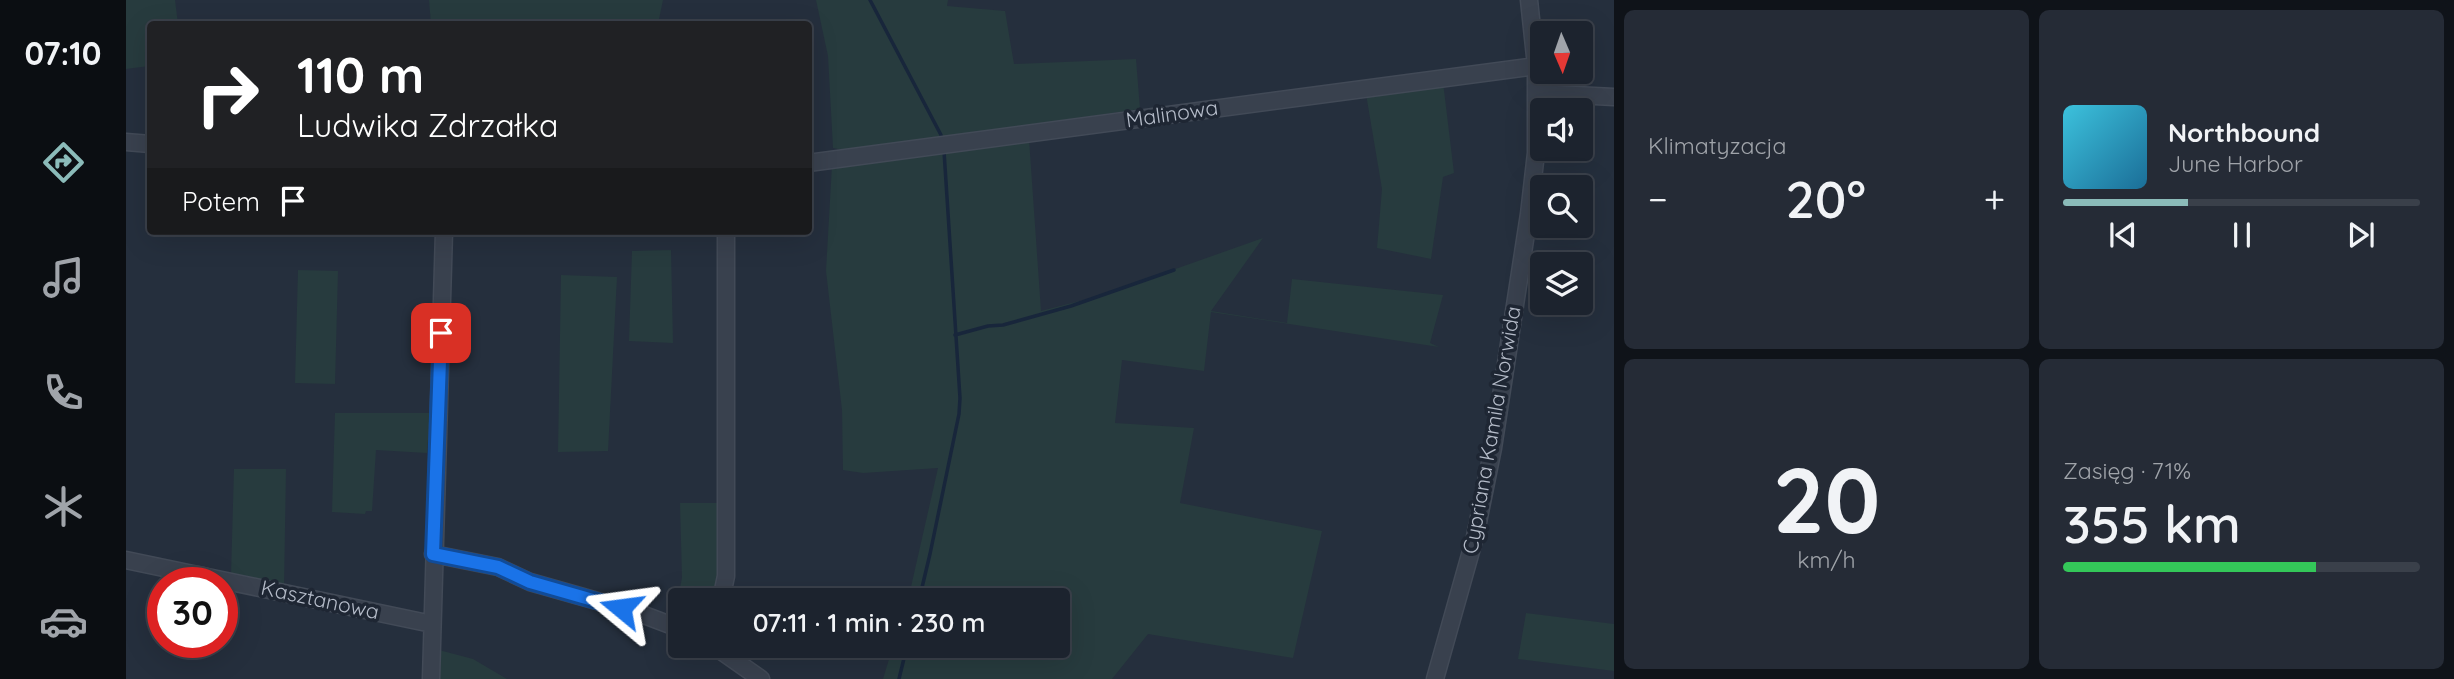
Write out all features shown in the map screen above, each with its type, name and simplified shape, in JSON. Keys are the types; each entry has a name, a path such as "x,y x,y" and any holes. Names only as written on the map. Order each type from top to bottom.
{"street":[{"name":"Cypriana Kamila Norwida","path":"1529,0 1531,21"},
{"name":"Malinowa","path":"812,162 1530,67"},
{"name":"Cypriana Kamila Norwida","path":"1436,679 1475,537 1493,448 1529,214 1536,153 1536,84"},
{"path":"1536,93 1614,97"},
{"path":"126,142 147,144"},
{"path":"430,679 444,235"},
{"path":"724,588 726,576 726,235"},
{"path":"433,554 498,567 530,582 636,612 668,624"},
{"name":"Kasztanowa","path":"126,560 432,624"},
{"path":"731,658 761,679"}],"green space":[{"path":"126,0 175,0 178,21 147,21 147,66 126,69"},
{"path":"429,0 663,0 659,21 431,21"},
{"path":"816,0 948,0 947,6 1005,11 1014,64 1136,59 1140,109 850,151 833,148 828,56"},
{"path":"1443,82 1454,173 1443,177 1431,259 1377,248 1382,189 1366,94"},
{"path":"1029,139 1041,311 1099,296 1263,238 1211,311 1287,323 1292,279 1443,295 1430,343 1439,347 1211,312 1204,371 1122,360 1115,423 1194,428 1180,503 1322,531 1293,658 1148,634 1112,679 883,679 889,658 1070,658 1070,588 911,588 938,468 863,473 843,470 842,410 826,271 832,165"},
{"path":"671,250 673,343 629,341 632,251"},
{"path":"298,270 338,271 335,384 295,383"},
{"path":"561,275 617,277 608,451 558,452"},
{"path":"335,413 430,413 427,453 376,450 372,511 366,511 365,514 332,512"},
{"path":"234,469 286,469 284,587 238,577 238,567 231,567"},
{"path":"680,503 722,503 722,569 718,588 680,588 682,578"},
{"path":"1526,613 1614,624 1614,671 1518,659"},
{"path":"439,650 473,659 507,679 438,679"}],"waterway":[{"path":"870,0 941,135"},
{"path":"922,588 959,414 960,398 944,151"},
{"path":"955,335 1071,306 1174,270"},
{"path":"899,679 904,658"}],"route":[{"path":"441,333 433,554 498,567 530,582 621,608"}]}
